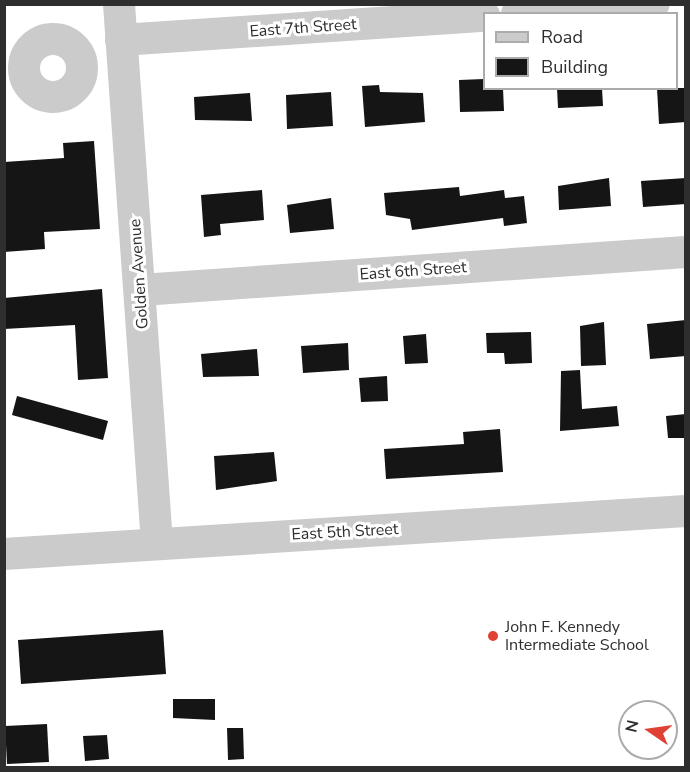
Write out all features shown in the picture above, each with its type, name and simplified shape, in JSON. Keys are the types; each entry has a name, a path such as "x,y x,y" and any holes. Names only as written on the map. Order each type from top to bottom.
{"street":[{"name":"Golden Avenue","path":"119,4 141,290 157,544"},
{"path":"544,12 654,4"},
{"name":"East 7th Street","path":"81,66 123,52 483,16"},
{"name":"East 6th Street","path":"141,290 686,252"},
{"name":"East 5th Street","path":"4,554 686,511"}],"building":[{"path":"483,79 483,90 503,90 504,111 460,112 459,80"},
{"path":"379,85 380,92 423,93 425,122 365,127 362,86"},
{"path":"686,88 686,122 659,124 657,90"},
{"path":"557,90 602,90 603,106 558,108"},
{"path":"331,92 333,126 287,129 286,95"},
{"path":"250,93 252,121 195,120 194,97"},
{"path":"94,141 100,229 44,232 45,249 4,252 4,162 64,158 63,143"},
{"path":"609,178 611,206 559,210 558,186"},
{"path":"686,178 686,204 643,207 641,181"},
{"path":"459,187 460,196 504,190 505,198 524,196 527,223 504,226 503,218 412,230 410,219 386,215 384,193"},
{"path":"262,190 264,220 220,224 221,235 204,237 201,195"},
{"path":"331,198 334,229 290,233 287,205"},
{"path":"102,289 108,378 78,380 75,325 4,329 4,298"},
{"path":"686,320 686,356 650,359 647,324"},
{"path":"604,322 606,365 581,366 580,326"},
{"path":"531,332 532,363 505,364 504,353 487,353 486,333"},
{"path":"426,334 428,363 405,364 403,336"},
{"path":"348,343 349,370 303,373 301,346"},
{"path":"257,349 259,376 203,377 201,354"},
{"path":"580,370 582,409 617,406 619,426 560,431 561,371"},
{"path":"387,376 388,401 361,402 359,378"},
{"path":"17,396 108,421 103,440 12,415"},
{"path":"686,414 686,438 668,438 666,416"},
{"path":"500,429 503,472 386,479 384,449 464,444 463,432"},
{"path":"274,452 277,481 216,490 214,456"},
{"path":"163,630 166,674 21,684 18,640"},
{"path":"173,699 215,699 215,720 173,718"},
{"path":"47,724 49,762 7,764 5,726"},
{"path":"227,728 243,728 244,759 228,760"},
{"path":"107,735 109,759 85,761 83,736"}],"place":[{"name":"John F. Kennedy Intermediate School","path":"493,636"}]}
